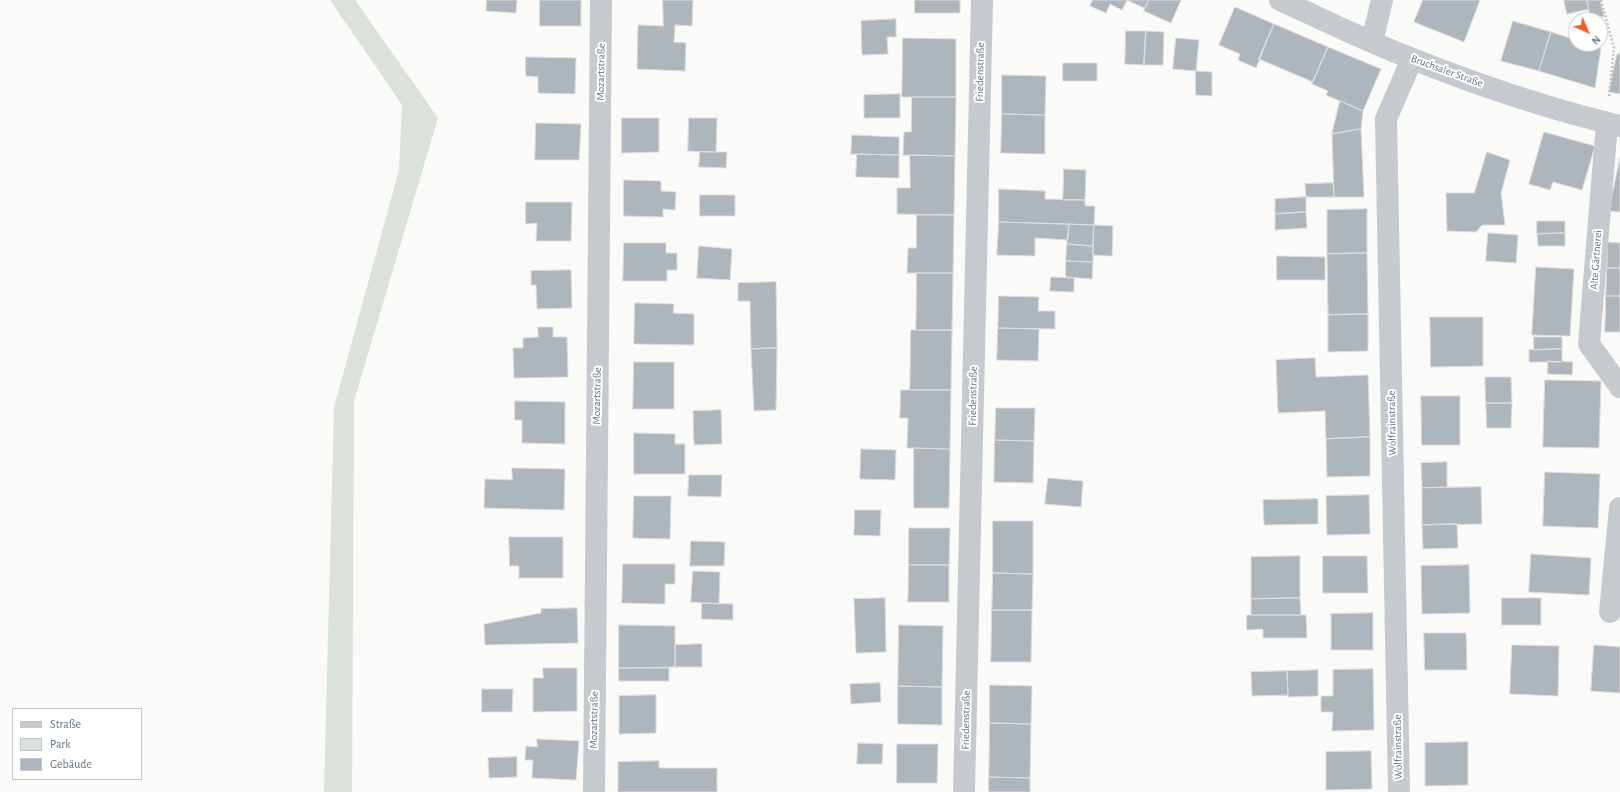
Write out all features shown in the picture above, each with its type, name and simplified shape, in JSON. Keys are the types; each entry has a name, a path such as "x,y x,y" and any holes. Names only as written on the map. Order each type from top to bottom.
{"street":[{"name":"Mozartstraße","path":"594,792 601,0"},
{"name":"Friedenstraße","path":"964,792 982,0"},
{"name":"Bruchsaler Straße","path":"1280,0 1412,59 1518,97 1613,125"},
{"path":"1372,42 1382,0"},
{"name":"Wolfrainstraße","path":"1399,792 1386,119 1412,59"},
{"name":"Alte Gärtnerei","path":"1613,125 1589,344 1620,387"},
{"path":"1610,612 1620,508"}],"path":[{"path":"1601,0 1614,48 1613,125"}],"green space":[{"path":"330,0 355,0 438,118 354,401 352,792 324,792 334,407 399,170 402,105"}],"building":[{"path":"487,0 517,0 516,13 486,11"},
{"path":"540,0 581,0 581,26 540,26"},
{"path":"663,0 693,0 692,26 675,25 674,42 686,43 685,71 637,69 638,25 663,26"},
{"path":"915,0 960,0 960,13 915,13"},
{"path":"1093,0 1127,0 1122,10 1110,4 1106,13 1090,6"},
{"path":"1127,0 1149,0 1145,8"},
{"path":"1149,0 1181,0 1171,23 1144,11"},
{"path":"1423,0 1480,0 1464,42 1414,22"},
{"path":"1564,0 1587,0 1589,9 1568,12 1567,14"},
{"path":"1587,0 1600,0 1603,12 1590,12"},
{"path":"1235,7 1274,24 1256,68 1238,60 1240,54 1219,45"},
{"path":"896,19 896,37 887,37 888,54 862,55 861,21"},
{"path":"1513,21 1551,32 1539,71 1501,61"},
{"path":"1274,24 1328,47 1313,82 1259,59"},
{"path":"1126,31 1146,31 1144,65 1125,64"},
{"path":"1146,31 1164,32 1163,65 1144,65"},
{"path":"1551,32 1568,37 1568,52 1600,52 1595,88 1539,71"},
{"path":"903,38 956,39 956,97 902,97"},
{"path":"1176,38 1199,40 1196,71 1173,69"},
{"path":"1328,47 1381,69 1363,111 1326,95 1328,91 1312,84"},
{"path":"1617,54 1620,54 1620,94 1609,92"},
{"path":"526,57 576,58 575,94 538,93 538,77 526,76"},
{"path":"1063,63 1097,63 1097,81 1063,81"},
{"path":"1196,71 1212,72 1212,96 1196,95"},
{"path":"1002,75 1046,76 1045,115 1002,114"},
{"path":"900,94 900,118 864,118 864,95"},
{"path":"912,97 956,97 955,156 903,155 904,132 911,132"},
{"path":"1340,101 1363,111 1361,129 1332,134"},
{"path":"1002,114 1045,115 1045,154 1001,153"},
{"path":"622,118 659,118 659,152 622,153"},
{"path":"689,118 717,118 716,152 688,151"},
{"path":"536,123 581,124 579,160 535,160"},
{"path":"1361,129 1364,197 1334,197 1332,134"},
{"path":"1544,132 1595,146 1582,190 1553,182 1550,190 1529,184"},
{"path":"852,135 899,137 899,155 851,154"},
{"path":"700,152 727,152 726,168 699,167"},
{"path":"1487,152 1510,160 1501,193 1505,225 1482,225 1476,232 1447,231 1446,193 1474,193"},
{"path":"857,154 899,155 899,178 856,177"},
{"path":"910,155 955,156 954,215 897,214 897,188 910,188"},
{"path":"1620,158 1620,212 1609,211"},
{"path":"1064,169 1086,170 1085,200 1063,200"},
{"path":"624,180 661,181 661,191 676,192 675,210 663,209 663,217 624,216"},
{"path":"1333,183 1334,197 1306,197 1305,184"},
{"path":"999,189 1045,191 1045,199 1085,200 1085,206 1095,206 1094,225 999,222"},
{"path":"700,195 735,195 735,216 700,216"},
{"path":"1306,197 1306,212 1275,214 1275,199"},
{"path":"526,202 572,202 571,241 536,241 537,223 526,224"},
{"path":"1367,209 1367,253 1327,254 1327,210"},
{"path":"1306,212 1307,228 1275,230 1275,214"},
{"path":"917,215 954,215 953,273 907,273 908,248 916,248"},
{"path":"1537,221 1565,221 1565,233 1537,234"},
{"path":"999,222 1069,224 1068,240 1035,238 1035,256 997,255"},
{"path":"1069,224 1094,225 1093,246 1067,244"},
{"path":"1094,225 1113,226 1112,256 1093,255"},
{"path":"1488,233 1518,235 1516,263 1486,261"},
{"path":"1565,233 1565,246 1538,246 1537,234"},
{"path":"1608,242 1620,243 1620,268 1607,268"},
{"path":"624,243 666,243 666,253 677,253 677,270 667,270 667,281 623,281"},
{"path":"1067,244 1093,246 1093,262 1066,261"},
{"path":"699,246 732,249 730,280 697,278"},
{"path":"1367,253 1368,314 1328,315 1327,254"},
{"path":"1277,256 1325,257 1325,280 1277,280"},
{"path":"1066,261 1093,262 1092,279 1066,277"},
{"path":"1536,267 1574,269 1570,336 1532,335"},
{"path":"1607,268 1620,268 1620,296 1606,296"},
{"path":"571,270 572,308 537,309 536,285 531,285 531,271"},
{"path":"917,273 953,273 952,330 916,330"},
{"path":"1051,277 1074,278 1074,292 1050,291"},
{"path":"776,282 777,348 751,349 750,301 738,301 738,283"},
{"path":"999,296 1039,297 1038,311 1055,311 1055,329 998,328"},
{"path":"1606,296 1620,296 1620,332 1605,332"},
{"path":"635,303 674,304 673,313 694,314 694,345 634,344"},
{"path":"1368,314 1368,351 1328,352 1328,315"},
{"path":"1430,317 1483,317 1483,366 1431,367"},
{"path":"538,327 553,327 553,337 567,337 568,377 514,378 513,348 523,348 523,338 538,337"},
{"path":"998,328 1039,329 1038,361 997,360"},
{"path":"911,330 952,330 951,390 910,390"},
{"path":"1534,337 1562,337 1562,349 1534,350"},
{"path":"777,348 776,410 754,411 751,349"},
{"path":"1562,349 1562,362 1529,362 1529,350"},
{"path":"1315,358 1316,377 1368,375 1370,437 1326,439 1325,411 1278,413 1276,360"},
{"path":"1548,361 1573,362 1572,375 1548,374"},
{"path":"634,362 674,362 674,409 633,409"},
{"path":"1485,377 1511,377 1512,403 1486,403"},
{"path":"1545,380 1601,381 1599,448 1543,447"},
{"path":"901,390 951,390 950,449 907,448 908,418 900,418"},
{"path":"1421,396 1460,396 1460,445 1422,445"},
{"path":"515,401 565,402 565,444 522,443 522,420 515,420"},
{"path":"1486,403 1512,403 1511,428 1487,428"},
{"path":"996,408 1035,408 1034,441 995,440"},
{"path":"721,410 722,444 694,445 693,411"},
{"path":"634,433 675,434 675,444 685,444 685,474 634,474"},
{"path":"1370,437 1370,476 1327,477 1326,439"},
{"path":"995,440 1034,441 1033,483 994,482"},
{"path":"914,448 950,449 949,508 914,508"},
{"path":"861,449 896,450 895,480 860,479"},
{"path":"1447,462 1447,487 1422,488 1421,463"},
{"path":"512,468 565,469 564,510 484,508 485,479 512,480"},
{"path":"1545,472 1600,474 1598,528 1543,526"},
{"path":"689,475 722,475 721,497 688,496"},
{"path":"1048,478 1083,481 1081,507 1045,504"},
{"path":"1481,487 1482,524 1422,525 1422,488"},
{"path":"1369,495 1370,534 1327,535 1326,496"},
{"path":"634,496 671,496 670,539 633,538"},
{"path":"1318,499 1318,524 1264,525 1263,500"},
{"path":"855,510 881,510 880,536 854,535"},
{"path":"993,521 1033,521 1033,574 993,573"},
{"path":"1457,524 1458,548 1423,549 1422,525"},
{"path":"909,528 950,528 949,565 909,565"},
{"path":"509,537 563,537 563,578 519,578 519,566 510,566"},
{"path":"691,541 725,542 724,566 690,566"},
{"path":"1531,554 1591,558 1589,595 1529,592"},
{"path":"1300,556 1300,598 1251,599 1251,557"},
{"path":"1323,556 1367,556 1368,593 1323,593"},
{"path":"623,564 675,564 675,584 665,584 665,604 622,603"},
{"path":"909,565 949,565 949,602 908,602"},
{"path":"1469,565 1470,613 1422,614 1421,566"},
{"path":"693,571 720,572 719,604 691,602"},
{"path":"993,573 1033,574 1032,610 992,610"},
{"path":"885,598 886,652 856,653 854,599"},
{"path":"1300,598 1301,615 1251,615 1251,599"},
{"path":"1502,598 1541,598 1541,625 1502,625"},
{"path":"702,603 733,604 733,620 702,619"},
{"path":"577,608 578,643 485,645 484,624 541,613 541,609"},
{"path":"992,610 1032,610 1031,662 991,662"},
{"path":"1373,613 1373,650 1331,650 1331,614"},
{"path":"1247,615 1306,615 1307,638 1263,638 1263,629 1247,630"},
{"path":"619,625 675,626 675,667 619,668"},
{"path":"899,625 943,626 942,687 898,686"},
{"path":"1424,633 1466,633 1467,670 1425,670"},
{"path":"702,644 702,667 675,667 675,645"},
{"path":"1512,645 1559,646 1558,696 1510,694"},
{"path":"1594,645 1620,647 1620,693 1591,691"},
{"path":"543,668 577,668 577,711 533,712 533,678 543,678"},
{"path":"619,668 669,668 669,681 619,681"},
{"path":"1373,669 1374,730 1332,731 1333,712 1321,712 1321,696 1333,696 1333,670"},
{"path":"1318,670 1318,696 1288,697 1287,671"},
{"path":"1287,671 1288,695 1252,696 1251,672"},
{"path":"880,683 881,702 851,704 850,684"},
{"path":"990,685 1032,686 1031,724 990,723"},
{"path":"898,686 942,687 942,725 898,724"},
{"path":"482,689 513,689 512,712 482,712"},
{"path":"656,695 656,733 619,734 619,696"},
{"path":"990,723 1031,724 1030,778 989,777"},
{"path":"537,739 579,741 576,780 532,778 533,760 525,760 526,746 537,747"},
{"path":"1468,742 1468,785 1425,786 1425,743"},
{"path":"858,743 883,744 882,764 857,764"},
{"path":"897,744 938,744 937,783 897,783"},
{"path":"1371,751 1372,789 1326,790 1326,752"},
{"path":"517,757 517,777 489,778 488,758"},
{"path":"659,761 659,768 717,768 717,792 618,792 618,762"},
{"path":"989,777 1030,778 1030,792 989,792"}]}
